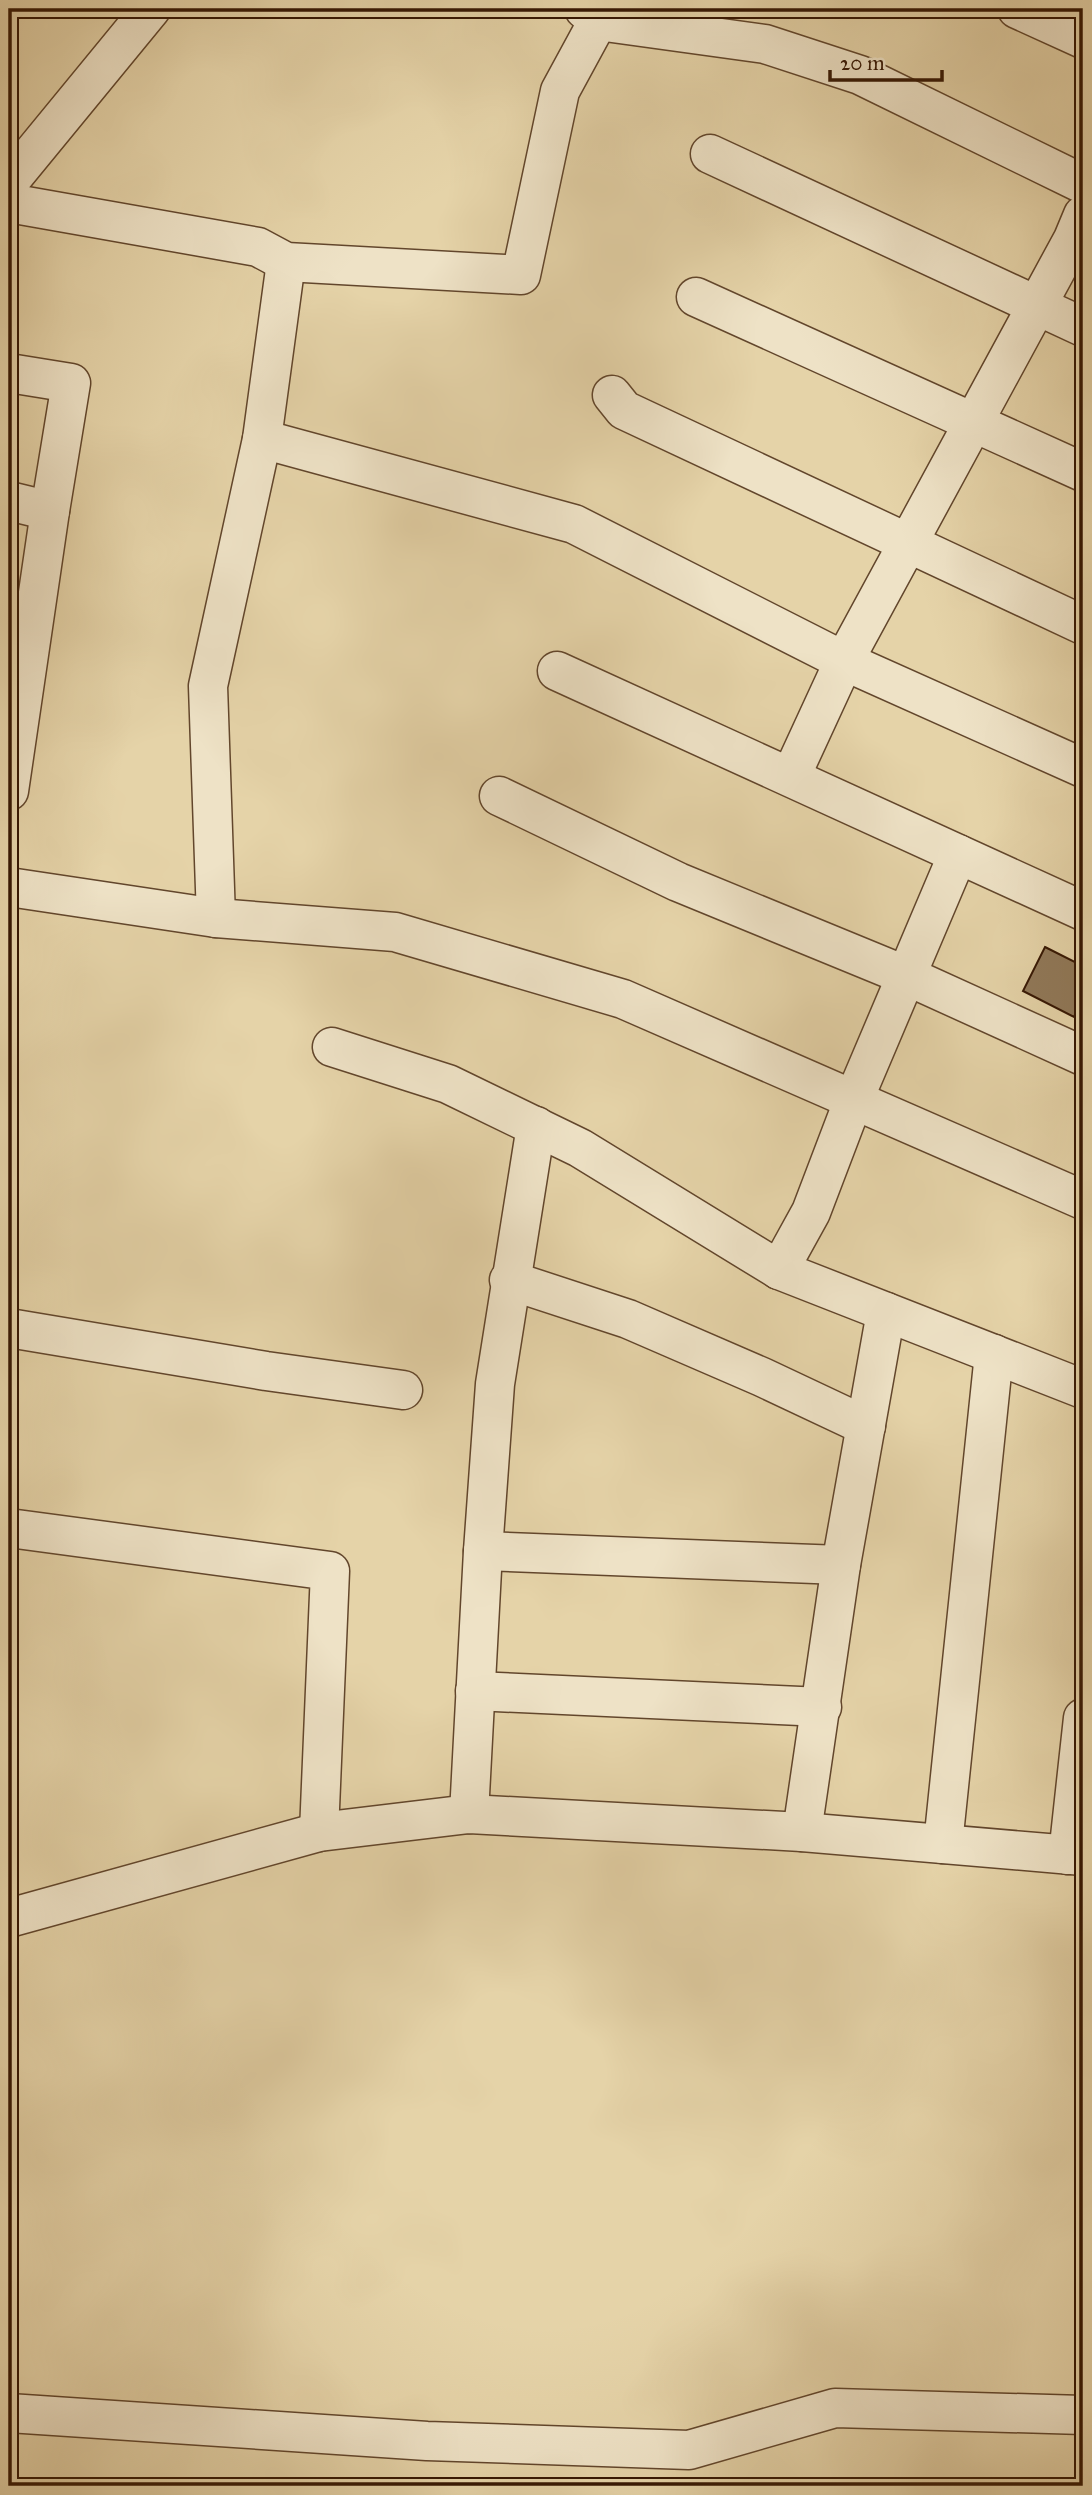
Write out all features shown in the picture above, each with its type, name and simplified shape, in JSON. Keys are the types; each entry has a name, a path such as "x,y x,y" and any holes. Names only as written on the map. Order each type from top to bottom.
{"street":[{"path":"9,182 151,9"},
{"path":"1017,9 1083,39"},
{"path":"9,202 258,247 286,262 521,275 560,91 591,15 765,44 860,75 1083,184"},
{"path":"710,154 1083,327"},
{"path":"791,776 844,661 1083,215"},
{"path":"216,918 208,686 261,439 286,262"},
{"path":"696,297 1083,472"},
{"path":"9,373 71,383 9,791"},
{"path":"612,395 624,410 1083,625"},
{"path":"261,439 574,524 844,661 1083,768"},
{"path":"9,501 50,511"},
{"path":"556,671 1083,911"},
{"path":"499,796 678,882 907,976 1083,1056"},
{"path":"779,1270 811,1212 854,1099 958,854"},
{"path":"9,887 216,918 395,932 623,999 1083,1200"},
{"path":"332,1046 448,1084 580,1148 779,1270 1083,1389"},
{"path":"469,1814 495,1384 509,1280 536,1126"},
{"path":"509,1280 628,1319 866,1426"},
{"path":"802,1832 841,1565 886,1312"},
{"path":"9,1328 266,1371 403,1390"},
{"path":"943,1844 994,1354"},
{"path":"9,1528 330,1571 319,1832"},
{"path":"483,1551 841,1565"},
{"path":"475,1691 822,1707"},
{"path":"9,1918 319,1832 469,1814 802,1832 1075,1855 1083,1718"},
{"path":"9,2413 427,2441 689,2450 835,2408 1083,2415"}],"building":[{"path":"1045,947 1083,966 1083,998 1074,1017 1023,991"}]}
